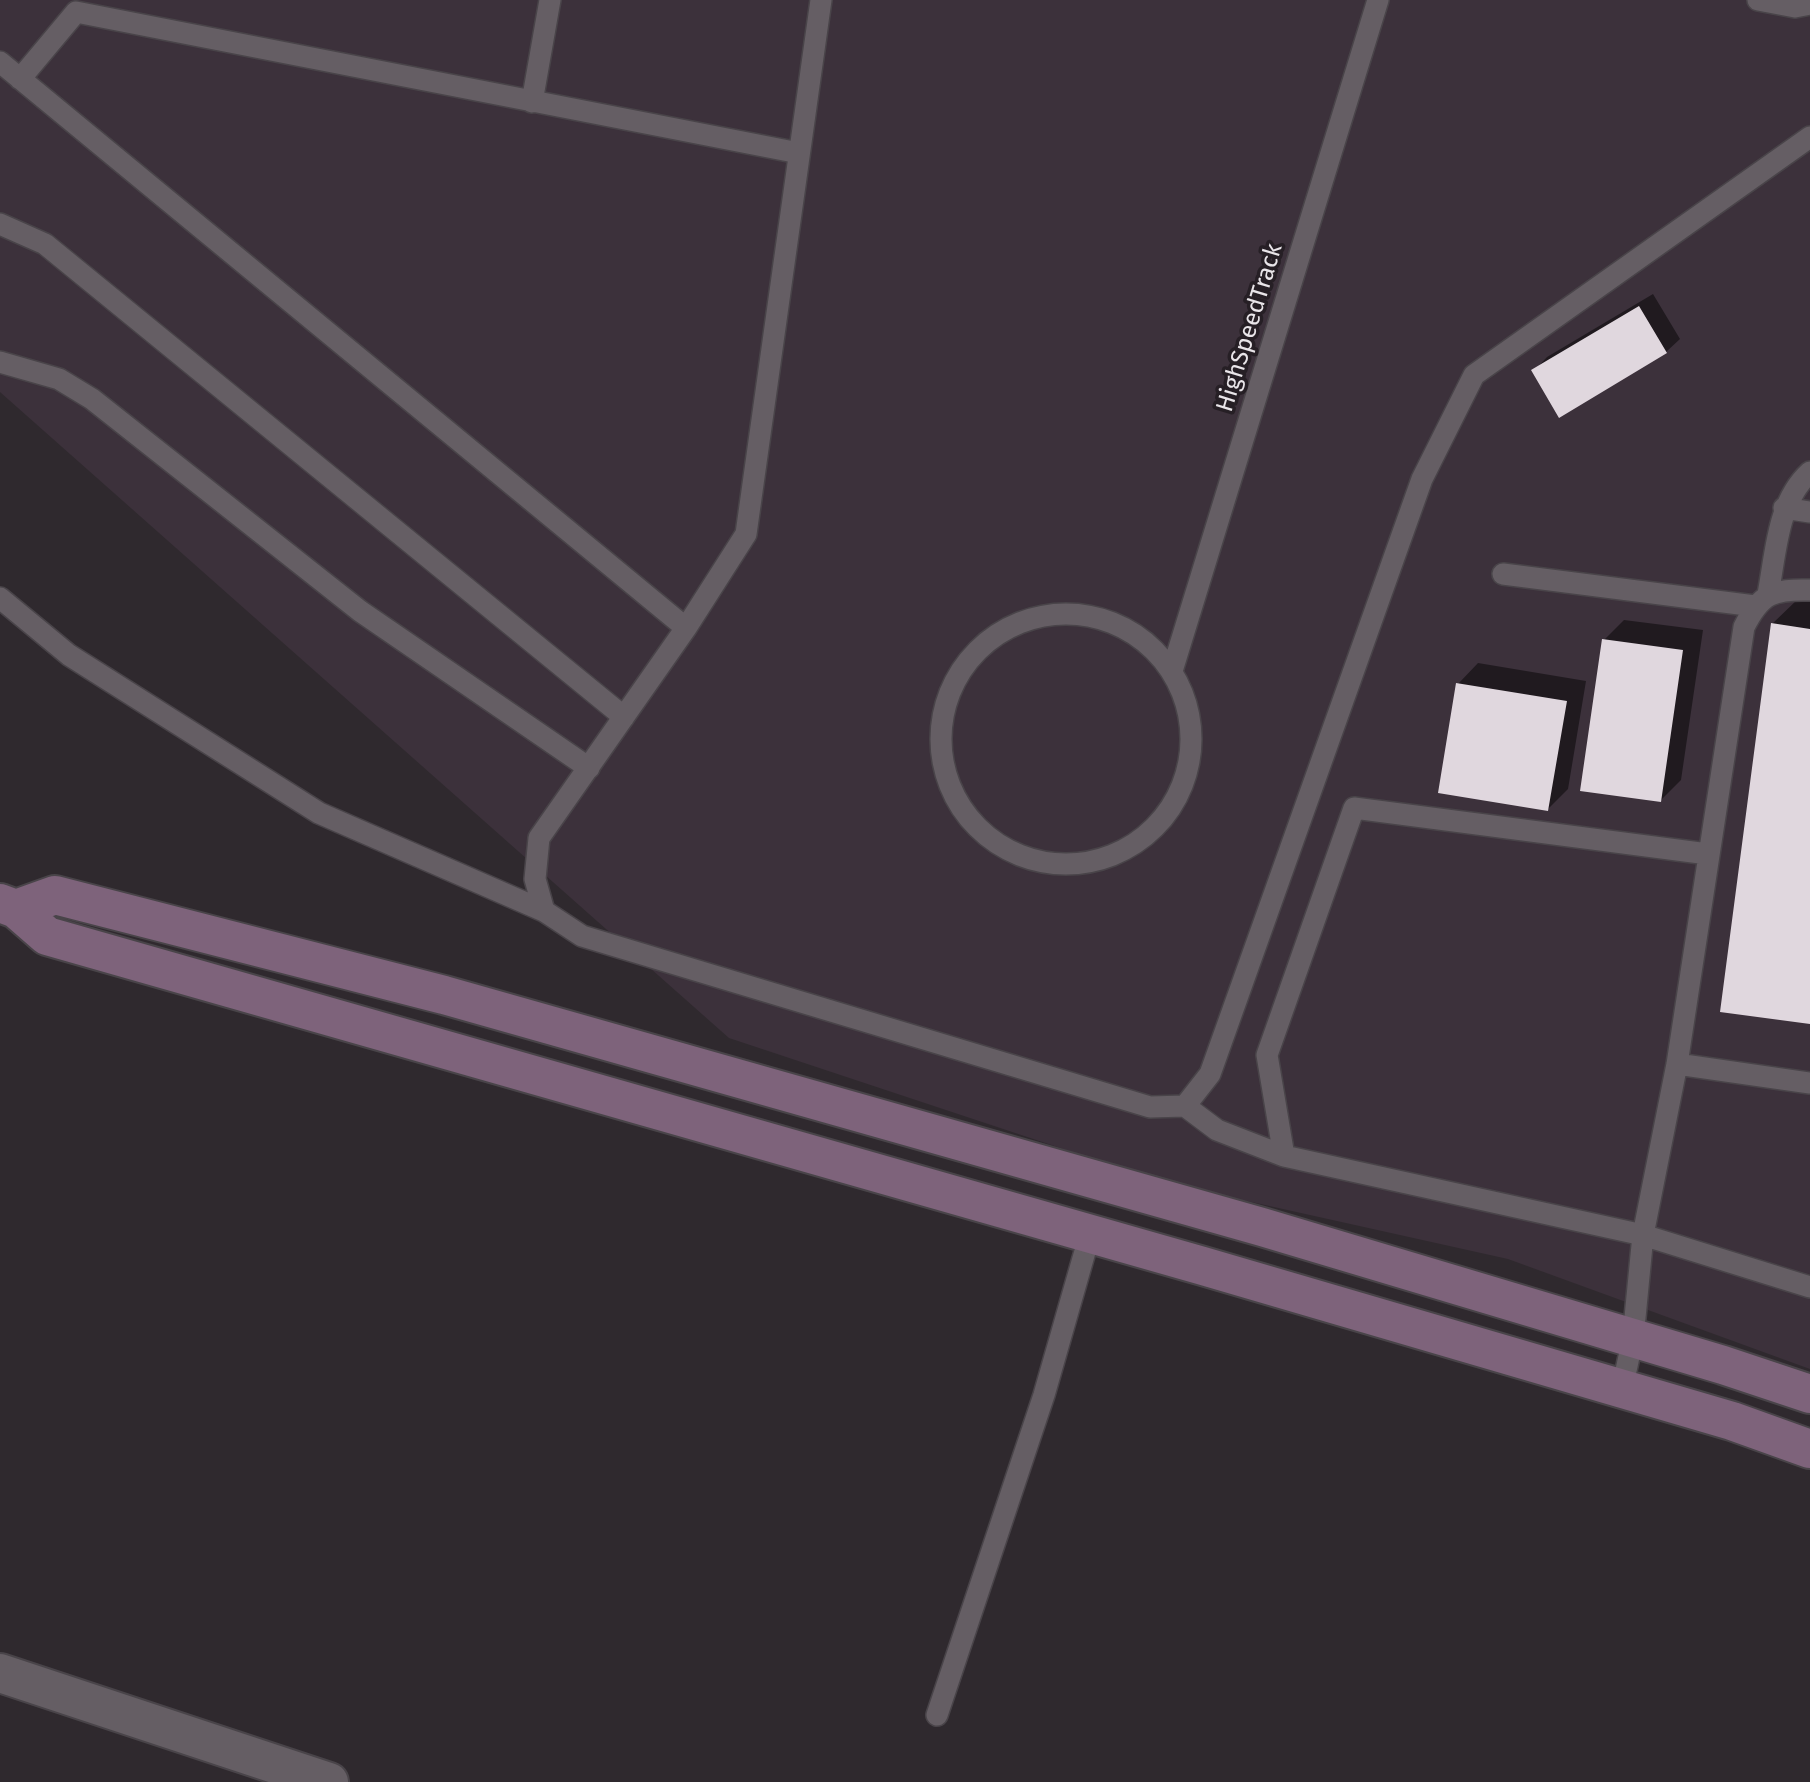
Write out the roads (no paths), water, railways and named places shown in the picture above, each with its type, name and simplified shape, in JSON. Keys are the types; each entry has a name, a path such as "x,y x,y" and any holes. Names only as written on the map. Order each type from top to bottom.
{"street":[{"path":"8,906 55,895 444,995 1045,1166 1633,1338 1810,1394"},
{"path":"8,906 47,936 1032,1217 1732,1421 1810,1448"},
{"path":"1032,1217 1045,1166"},
{"path":"0,1673 330,1782"}],"lane":[{"path":"532,102 550,0"},
{"path":"544,911 535,879 539,838 686,628 746,534 821,0"},
{"name":"HighSpeedTrack","path":"1172,671 1378,0"},
{"path":"1758,0 1795,7 1810,4"},
{"path":"20,79 76,12 799,153"},
{"path":"0,62 686,628"},
{"path":"1185,1106 1210,1074 1422,479 1474,375 1810,137"},
{"path":"0,224 45,244 624,717"},
{"path":"0,362 59,379 92,399 360,611 589,768"},
{"path":"1622,1390 1633,1338 1643,1235 1677,1064 1736,666 1744,627 1761,600 1784,508 1801,480 1810,472"},
{"path":"1784,508 1810,512"},
{"path":"1503,574 1761,600 1785,589 1810,590"},
{"path":"0,597 69,655 319,813 544,911 582,936 1150,1107 1185,1106 1217,1130 1284,1156 1643,1235 1810,1287"},
{"path":"1070,613 1113,622 1146,642 1172,671 1188,707 1191,747 1186,772 1183,785 1164,819 1134,845 1098,861 1060,865 1017,855 981,832 955,798 942,756 943,712 960,672 989,640 1027,619 1070,613"},
{"path":"1284,1156 1267,1055 1354,808 1708,854"},
{"path":"1677,1064 1810,1083"},
{"path":"937,1715 1044,1395 1090,1234"}]}
